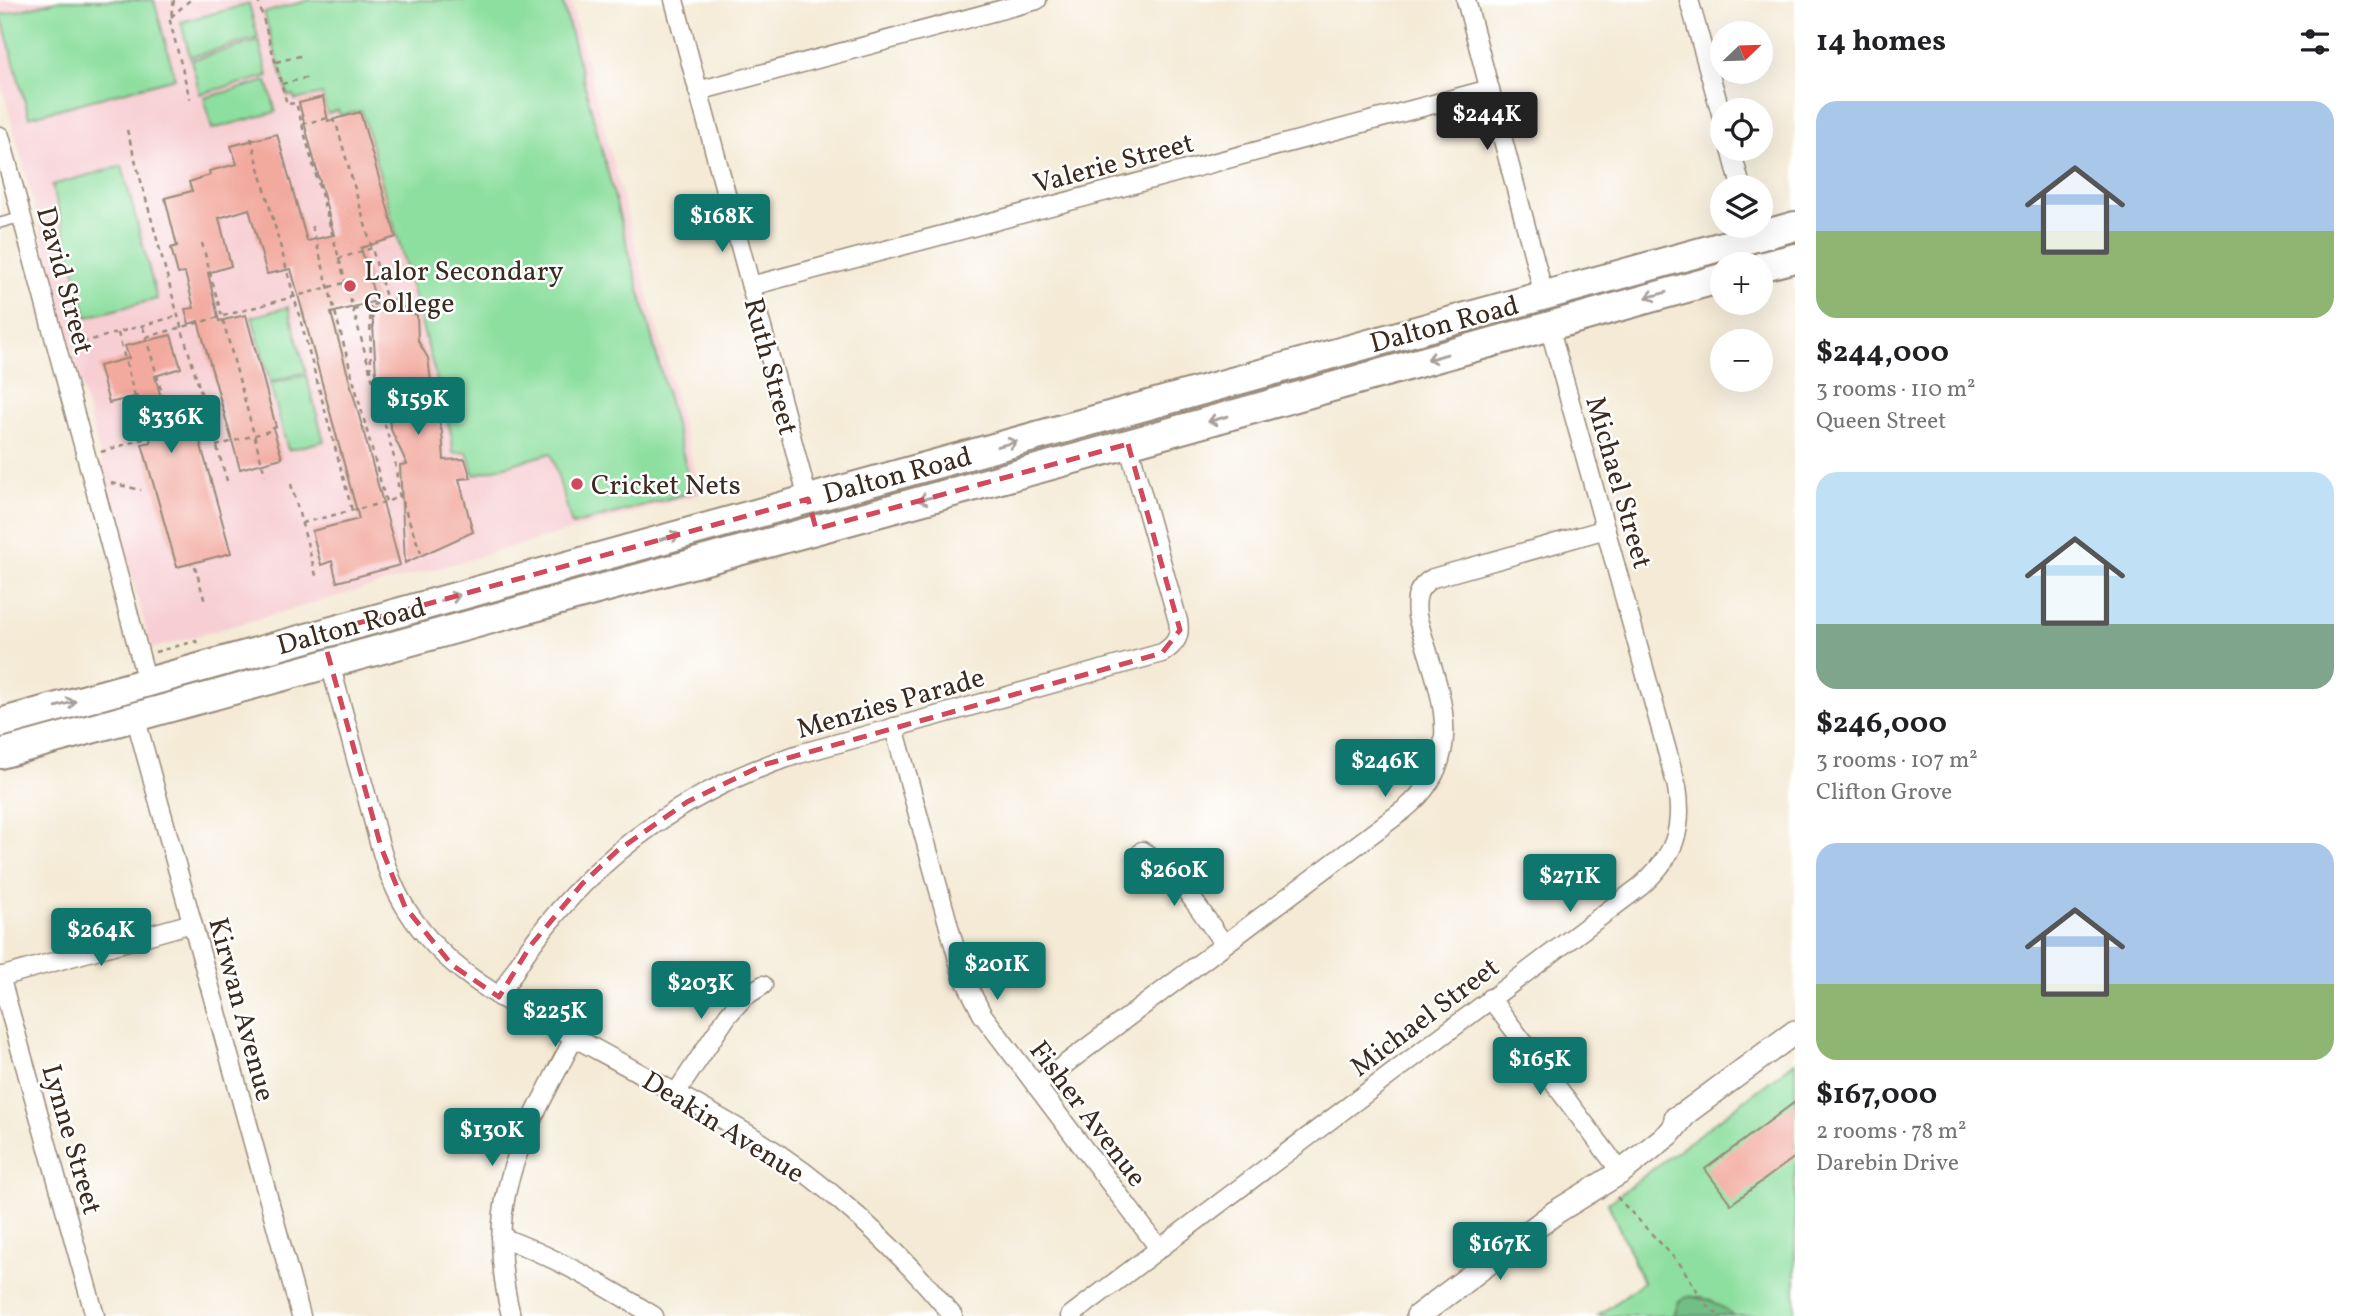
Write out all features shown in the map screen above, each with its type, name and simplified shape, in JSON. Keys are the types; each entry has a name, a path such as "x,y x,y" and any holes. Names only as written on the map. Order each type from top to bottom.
{"main road":[{"name":"Dalton Road","path":"1773,229 1795,226"},
{"name":"Dalton Road","path":"0,723 1545,295 1731,238"},
{"path":"1773,264 1795,258"},
{"name":"Dalton Road","path":"0,754 1710,281"},
{"name":"Ruth Street","path":"808,499 816,529"},
{"name":"Deakin Avenue","path":"322,633 330,663"}],"street":[{"name":"Ruth Street","path":"674,0 808,499"},
{"path":"698,91 1037,0"},
{"path":"1466,0 1545,295"},
{"path":"1689,0 1717,98"},
{"name":"Valerie Street","path":"751,286 1490,89"},
{"name":"David Street","path":"0,136 147,681"},
{"name":"Michael Street","path":"1070,1316 1654,874 1673,847 1680,818 1677,787 1549,326"},
{"name":"Menzies Parade","path":"499,997 531,945 574,893 617,851 651,825 699,796 763,765 1162,653 1172,647 1180,631 1178,621 1128,444"},
{"path":"1036,1086 1405,808 1428,785 1444,751 1446,732 1443,709 1417,616 1415,600 1418,590 1425,583 1433,578 1606,529"},
{"name":"Deakin Avenue","path":"330,663 389,874 405,907 423,933 452,965 499,997 676,1093 790,1162 827,1191 906,1263 953,1316"},
{"name":"Kirwan Avenue","path":"135,716 301,1316"},
{"name":"Fisher Avenue","path":"894,727 962,974 982,1014 1159,1248"},
{"path":"1142,851 1170,871 1224,944"},
{"path":"0,976 192,923"},
{"name":"Lynne Street","path":"0,976 95,1316"},
{"path":"676,1093 728,1015 744,997 763,985"},
{"path":"1490,998 1616,1167"},
{"path":"1419,1316 1616,1167 1669,1134 1687,1112 1795,1032"},
{"path":"511,1316 502,1270 500,1237 503,1205 517,1152 529,1123 574,1038"},
{"path":"500,1237 535,1250 579,1272 654,1316"}],"lane":[{"path":"0,223 22,217"}],"path":[{"path":"174,0 171,25 190,99"},
{"path":"171,17 190,0"},
{"path":"258,0 287,104 296,103 395,461 401,496 421,553"},
{"path":"276,62 304,54"},
{"path":"282,84 309,77"},
{"path":"302,124 328,118 337,123 387,301"},
{"path":"127,130 181,328 228,484"},
{"path":"251,138 352,510"},
{"path":"312,226 386,502"},
{"path":"202,243 265,475"},
{"path":"338,259 372,248"},
{"path":"146,337 344,283"},
{"path":"352,310 408,296"},
{"path":"370,306 372,378"},
{"path":"73,345 178,316"},
{"path":"143,327 173,431"},
{"path":"118,333 146,438"},
{"path":"101,452 209,423"},
{"path":"216,446 273,430"},
{"path":"110,483 141,490"},
{"path":"291,484 317,579"},
{"path":"302,523 401,496"},
{"path":"195,566 205,602"},
{"path":"1615,1195 1680,1264 1705,1303 1719,1316"}],"highlighted area":[{"path":"1128,444 1180,630 1162,653 763,765 687,802 617,851 582,884 531,945 499,997 452,965 405,907 381,847 322,633 808,499 816,529"}],"shaded area":[{"name":"Lalor Secondary College","path":"570,0 701,494 151,649 0,78 0,2"}],"green space":[{"path":"60,0 154,0 175,78 29,117 1,15"},
{"path":"309,0 562,0 693,492 572,525 551,453 474,475 467,452 453,453 452,438 362,111 340,115 338,110 327,114 322,94 295,100 293,95 288,96 264,13"},
{"path":"249,4 258,38 190,57 181,22"},
{"path":"259,41 268,76 200,94 191,60"},
{"path":"267,81 276,112 212,129 204,98"},
{"path":"122,166 157,299 87,317 52,185"},
{"path":"288,307 306,372 270,382 252,317"},
{"path":"306,375 324,441 288,450 270,384"},
{"path":"1795,1062 1795,1316 1598,1316 1643,1282 1608,1203"},
{"path":"1688,1296 1711,1300 1735,1316 1674,1316 1679,1301"}],"building":[{"path":"323,97 328,121 360,112 396,237 361,248 376,301 331,313 400,565 337,582 332,561 321,565 312,531 359,519 291,269 267,274 249,209 219,218 231,266 208,273 219,321 246,315 282,458 240,469 198,321 189,324 185,309 194,308 185,273 178,274 171,248 177,246 165,198 192,191 189,182 210,175 209,171 237,164 231,146 277,134 307,241 334,235 299,103"},
{"path":"413,306 414,314 417,315 418,341 428,358 434,405 442,432 444,460 465,459 471,478 459,479 473,532 405,563 400,465 407,464 392,432 376,374 372,309"},
{"path":"171,335 181,368 155,376 172,437 197,431 231,553 177,567 142,444 151,442 138,396 109,403 99,366 129,358 125,346"},
{"path":"1795,1102 1795,1157 1731,1204 1705,1169"}],"place":[{"name":"Lalor Secondary College","path":"350,286"},
{"name":"Cricket Nets","path":"577,484"}]}
